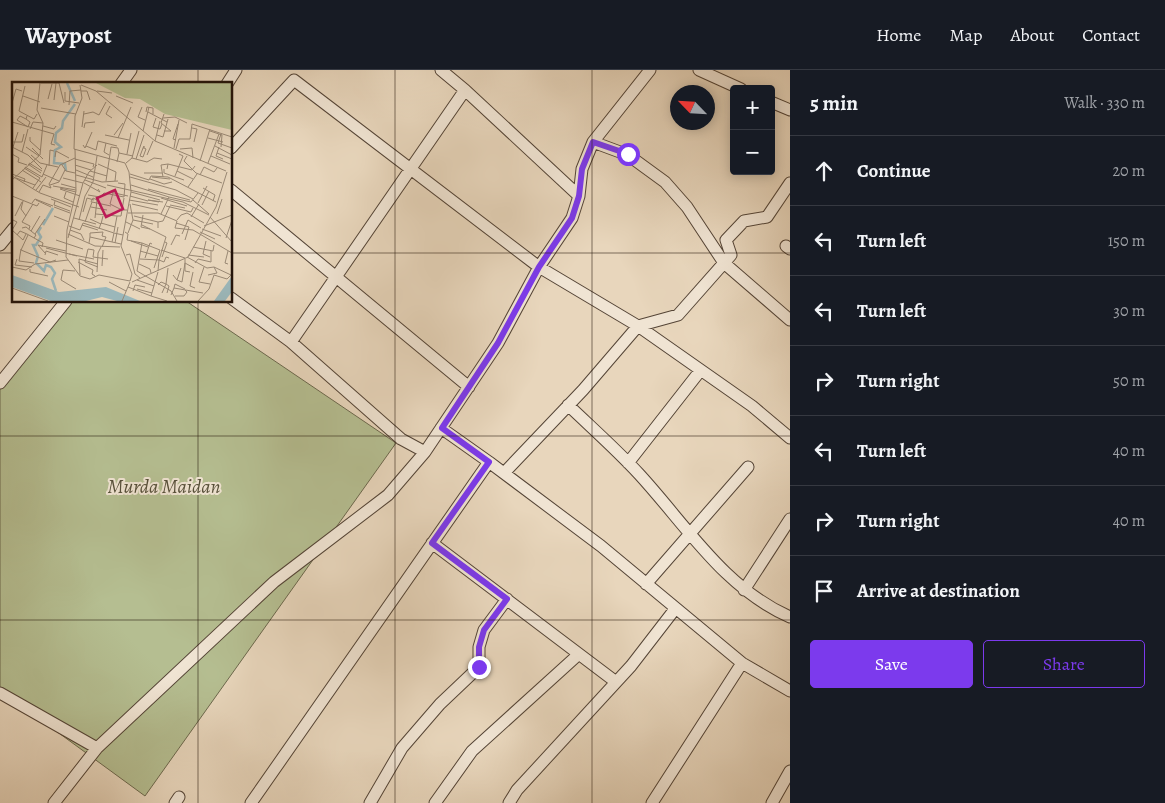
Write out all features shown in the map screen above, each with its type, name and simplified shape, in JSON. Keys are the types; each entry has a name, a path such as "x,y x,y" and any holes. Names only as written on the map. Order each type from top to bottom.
{"street":[{"path":"122,82 131,70"},
{"path":"227,82 236,70"},
{"path":"441,70 579,196"},
{"path":"54,803 97,748 274,582 388,495 425,452 498,343 539,267 572,218 579,196 582,169 593,142 650,70"},
{"path":"698,70 732,85"},
{"path":"232,147 294,80 409,170 539,267 638,326 752,406 790,438"},
{"path":"291,342 465,90"},
{"path":"775,104 790,110"},
{"path":"593,142 628,154 665,182 687,207 724,263 790,320"},
{"path":"504,473 638,326 678,315 731,255 726,240 744,221 767,217 790,183"},
{"path":"232,191 469,387"},
{"path":"0,245 12,230"},
{"path":"232,299 291,342 401,439 425,452"},
{"path":"0,383 65,302"},
{"path":"628,463 700,371"},
{"path":"568,405 628,463 688,532 744,590 790,617"},
{"path":"442,428 601,546 742,664 790,691"},
{"path":"251,803 489,462"},
{"path":"646,584 688,532 748,467"},
{"path":"744,590 790,519"},
{"path":"432,543 616,682"},
{"path":"370,803 402,748 440,704 479,667 479,647 484,630 507,599"},
{"path":"509,803 518,790 616,682 675,609"},
{"path":"435,803 472,751 579,654"},
{"path":"652,803 742,664"},
{"path":"0,693 97,748"},
{"path":"772,803 790,772"}],"green space":[{"name":"Murda Maidan","path":"61,302 187,302 396,443 145,796 0,690 0,388"}],"route":[{"path":"479,667 480,639 484,630 507,599 432,543 489,462 442,428 498,343 539,267 572,218 579,196 582,169 593,142 628,154"}]}
